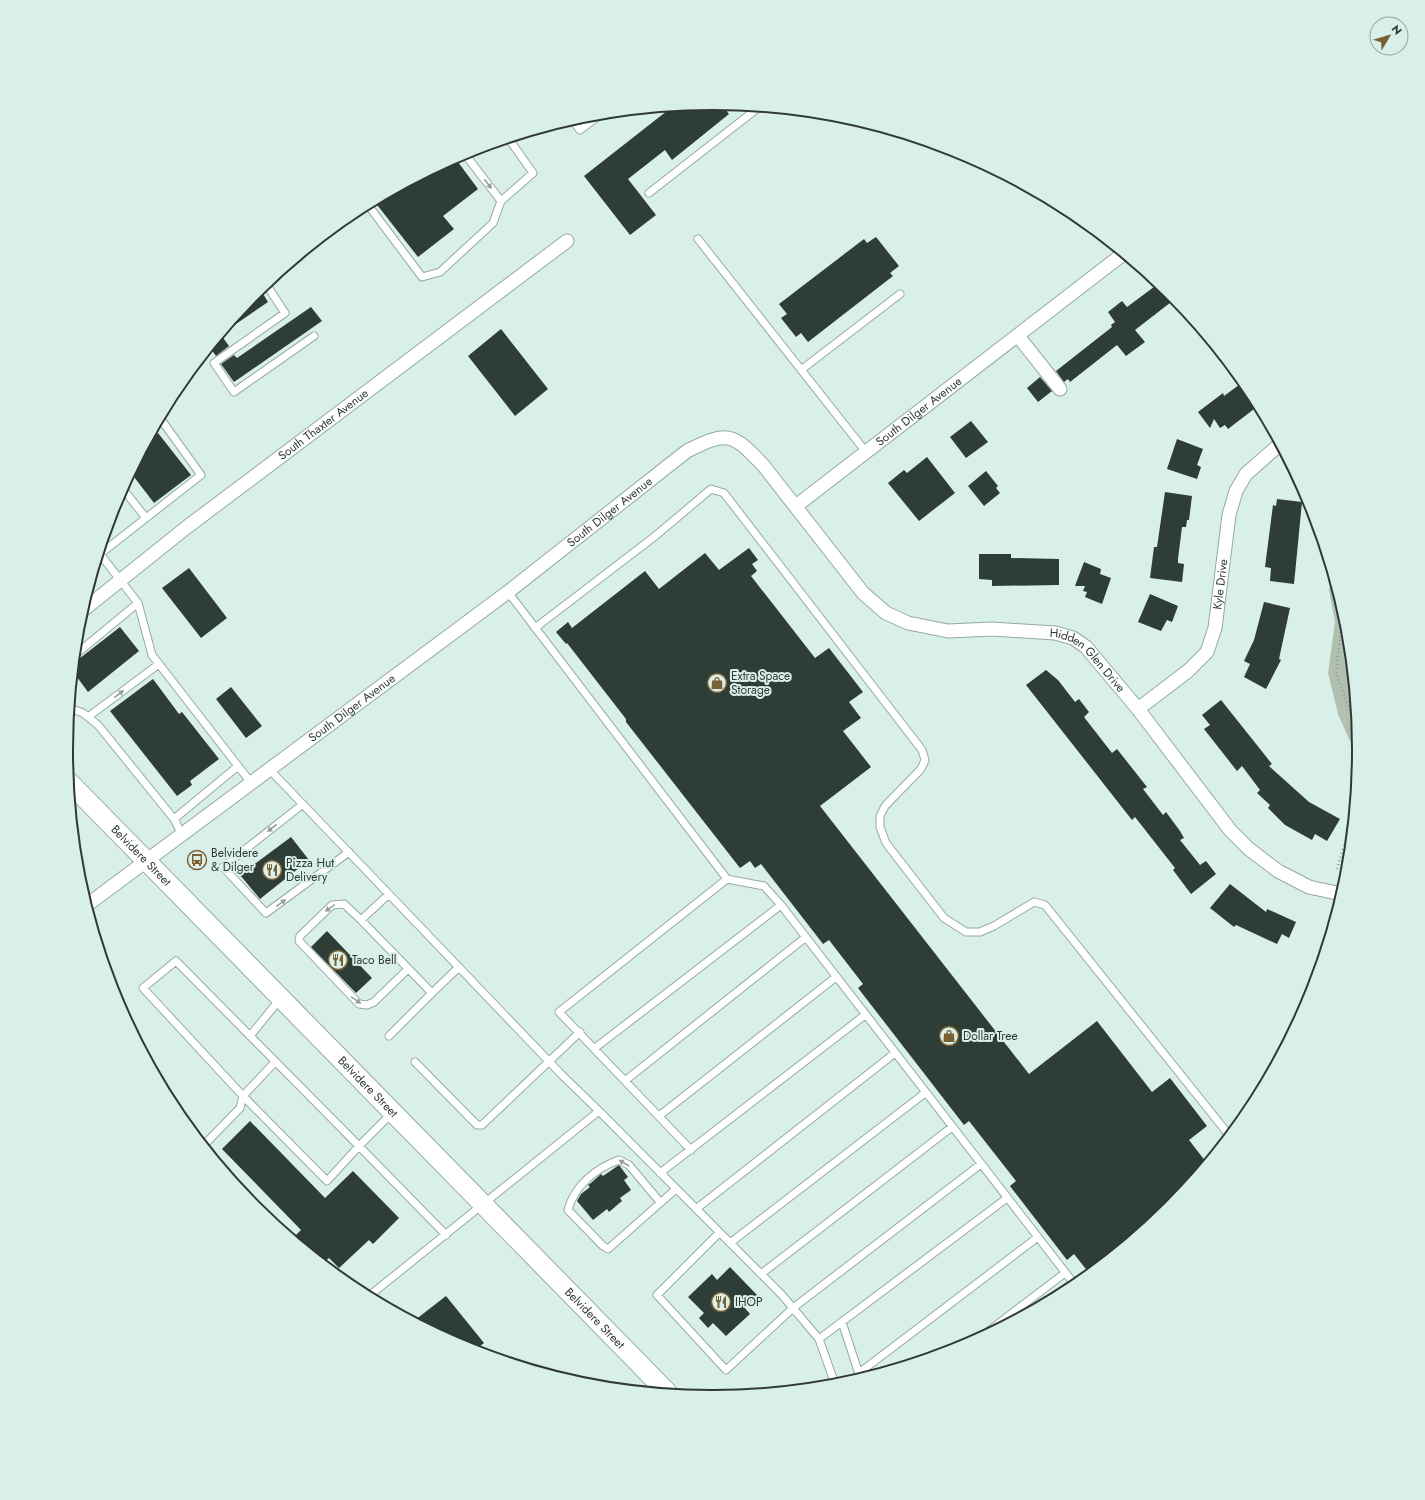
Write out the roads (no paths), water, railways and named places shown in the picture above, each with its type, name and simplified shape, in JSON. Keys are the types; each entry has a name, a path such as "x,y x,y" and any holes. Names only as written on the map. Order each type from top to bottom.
{"main road":[{"name":"Belvidere Street","path":"74,787 662,1387"}],"street":[{"name":"South Thaxter Avenue","path":"90,605 200,517 567,241"},
{"name":"South Dilger Avenue","path":"91,902 252,784 508,592 687,451 719,437 735,440 750,451 796,506 1119,257"},
{"path":"1018,336 1060,389"},
{"name":"Kyle Drive","path":"1138,708 1188,671 1207,652 1215,628 1229,515 1236,492 1246,474 1276,448"},
{"name":"Hidden Glen Drive","path":"796,506 863,593 886,613 908,623 948,631 992,628 1055,633 1073,638 1086,647 1138,708 1230,830 1249,849 1278,871 1309,887 1336,893"}],"lane":[{"path":"649,193 753,112"},
{"path":"576,126 580,130 590,123"},
{"path":"371,209 422,277 440,272 494,223 501,201 533,173 511,143"},
{"path":"468,159 501,201"},
{"path":"698,239 866,452"},
{"path":"269,289 285,313 214,363 234,392 314,336"},
{"path":"802,370 900,294"},
{"path":"105,550 201,475 163,423"},
{"path":"535,628 654,537 711,489 724,493 922,750 925,760 921,769 885,806 880,816 880,827 886,843 944,918 966,932 980,932 994,926 1034,902 1045,904 1226,1131"},
{"path":"127,494 146,518"},
{"path":"103,558 138,603 152,655 252,784"},
{"path":"508,592 727,879 764,886 781,905 1071,1280"},
{"path":"81,650 138,603"},
{"path":"88,718 159,664"},
{"path":"74,710 98,725 174,819 182,835"},
{"path":"174,819 238,766"},
{"path":"270,770 548,1061 761,1274 793,1308 819,1339 833,1378"},
{"path":"303,804 223,867 266,913 349,852"},
{"path":"691,1150 626,1080 559,1012 727,879"},
{"path":"361,920 388,894"},
{"path":"408,968 374,1002 367,1005 359,1004 299,941 300,936 332,905 344,904 361,920 408,968 432,993"},
{"path":"595,1048 781,905"},
{"path":"626,1080 806,937"},
{"path":"393,1112 359,1146 327,1181 243,1096 143,988 176,961 359,1146 446,1235"},
{"path":"389,1036 458,967"},
{"path":"658,1116 836,977"},
{"path":"250,1036 281,998"},
{"path":"660,1173 865,1015"},
{"path":"415,1062 477,1125 482,1125 580,1032"},
{"path":"696,1209 894,1053"},
{"path":"207,1141 240,1108 243,1096 275,1062"},
{"path":"730,1244 925,1093"},
{"path":"374,1292 599,1111"},
{"path":"761,1274 952,1127"},
{"path":"660,1202 629,1165 619,1160 607,1164 579,1186 571,1197 568,1210 603,1246 608,1249 676,1189"},
{"path":"720,1233 657,1295 726,1370 793,1308 981,1164"},
{"path":"819,1339 1007,1198"},
{"path":"865,1371 1038,1237"},
{"path":"1005,1319 1065,1273"},
{"path":"842,1322 859,1372"}],"place":[{"name":"Extra Space Storage","path":"717,683"},
{"name":"Belvidere & Dilger","path":"197,860"},
{"name":"Pizza Hut Delivery","path":"272,870"},
{"name":"Taco Bell","path":"338,960"},
{"name":"Dollar Tree","path":"949,1036"},
{"name":"IHOP","path":"721,1302"}]}
